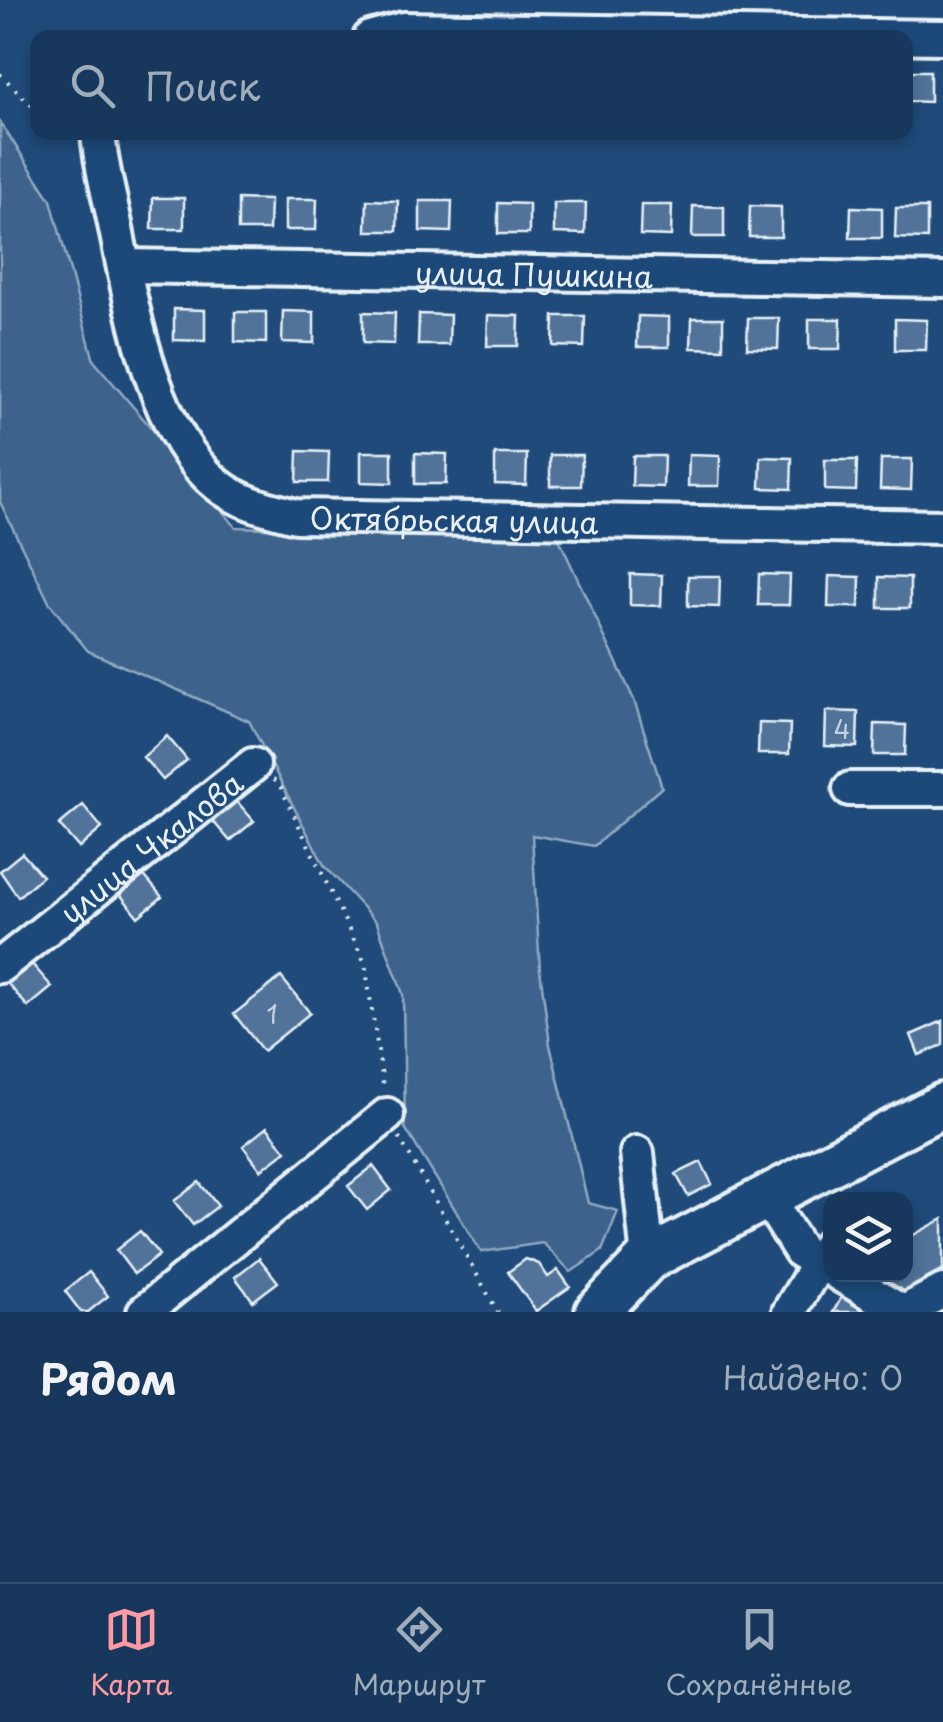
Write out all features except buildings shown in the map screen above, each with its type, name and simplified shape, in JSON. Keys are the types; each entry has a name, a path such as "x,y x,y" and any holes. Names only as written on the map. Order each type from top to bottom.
{"main road":[{"path":"596,1312 648,1259 943,1105"}],"street":[{"path":"399,30 470,30"},
{"path":"913,37 943,37"},
{"name":"Октябрьская улица","path":"100,140 140,346 160,396 193,461 220,487 255,505 296,516 943,526"},
{"name":"улица Пушкина","path":"124,266 943,280"},
{"name":"улица Чкалова","path":"0,966 253,765"},
{"path":"850,789 943,789"},
{"path":"144,1312 387,1116"},
{"path":"638,1153 648,1259"},
{"path":"768,1199 801,1252 823,1260"},
{"path":"789,1312 823,1271"},
{"path":"859,1282 903,1312 943,1291"}],"path":[{"path":"0,74 30,104"},
{"path":"253,765 278,784 366,963 387,1116 498,1312"}],"shaded area":[{"path":"0,122 51,200 94,361 236,527 559,539 634,700 662,787 594,846 532,835 540,970 550,1045 588,1203 618,1211 602,1251 571,1272 543,1243 481,1252 405,1128 403,994 377,923 324,865 249,721 88,651 50,604 0,502"}]}
